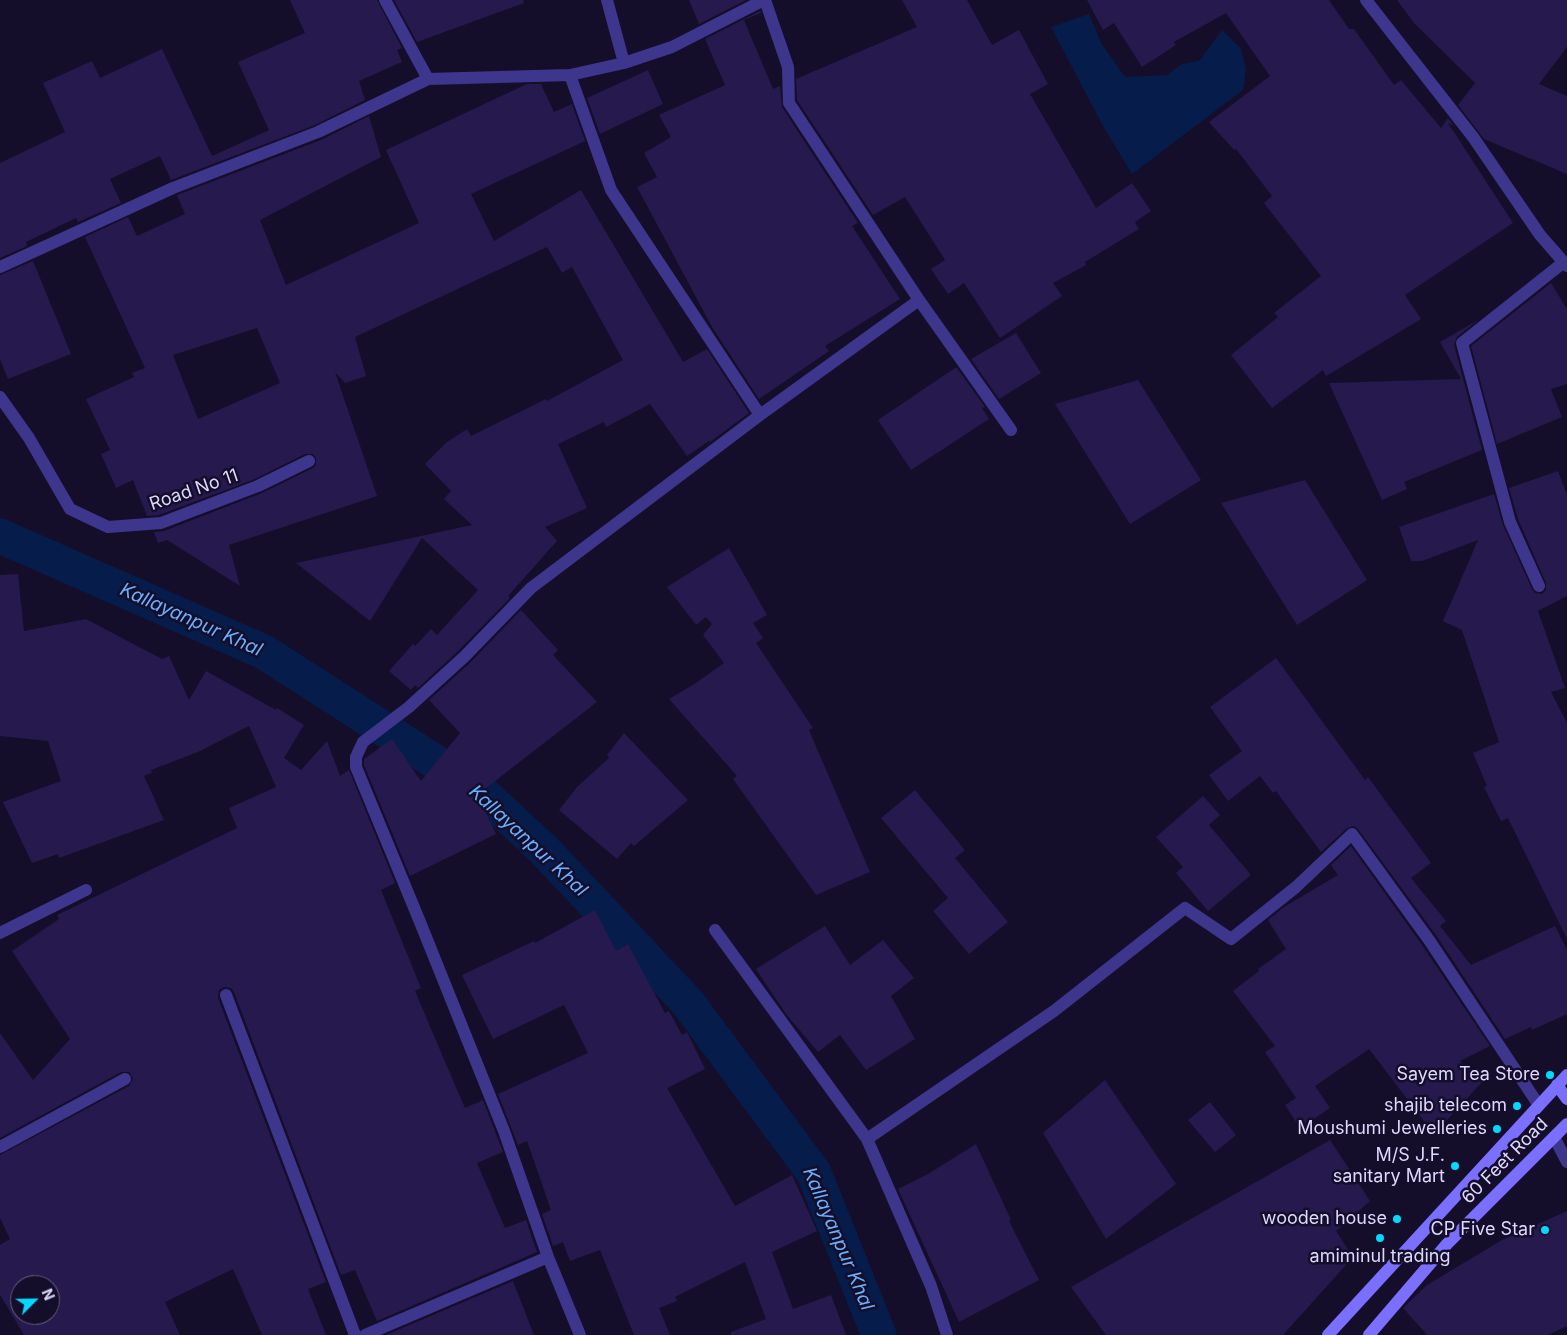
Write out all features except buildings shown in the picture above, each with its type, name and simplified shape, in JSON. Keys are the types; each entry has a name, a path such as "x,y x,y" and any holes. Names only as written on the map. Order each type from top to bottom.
{"street":[{"path":"385,0 428,79"},
{"path":"607,0 624,63"},
{"path":"0,267 173,188 318,132 428,79 570,75 624,63 672,47 765,0 788,67 789,103 919,300 1011,430"},
{"path":"1366,0 1473,137 1540,235 1565,264 1462,343 1510,522 1539,586"},
{"path":"570,75 611,190 760,415"},
{"path":"580,1335 548,1257 496,1113 356,768 356,757 363,742 408,707 464,656 531,588 760,415 919,300"},
{"name":"Road No 11","path":"0,397 29,438 70,509 108,527 161,523 258,486 309,461"},
{"path":"867,1138 1054,1011 1185,908 1231,939 1296,887 1352,834 1430,940 1538,1104"},
{"path":"0,933 86,890"},
{"path":"715,930 867,1138 931,1286 947,1335"},
{"path":"226,995 355,1335"},
{"name":"60 Feet Road","path":"1328,1335 1538,1104 1567,1075"},
{"path":"0,1147 125,1079"},
{"path":"1557,1085 1567,1099"},
{"name":"60 Feet Road","path":"1369,1335 1446,1244 1567,1124"},
{"path":"1554,1137 1567,1162"},
{"path":"365,1335 548,1257"}],"water":[{"path":"1089,14 1101,43 1125,77 1167,75 1182,64 1199,61 1222,30 1241,49 1246,69 1243,90 1132,174 1103,126 1051,27"}],"waterway":[{"name":"Kallayanpur Khal","path":"0,536 264,652 479,790 544,850 688,1003 814,1173 879,1335"}],"place":[{"name":"Sayem Tea Store","path":"1550,1075"},
{"name":"shajib telecom","path":"1517,1106"},
{"name":"Moushumi Jewelleries","path":"1497,1129"},
{"name":"M/S J.F. sanitary Mart","path":"1455,1166"},
{"name":"wooden house","path":"1397,1219"},
{"name":"CP Five Star","path":"1545,1230"},
{"name":"amiminul trading","path":"1380,1238"}]}
